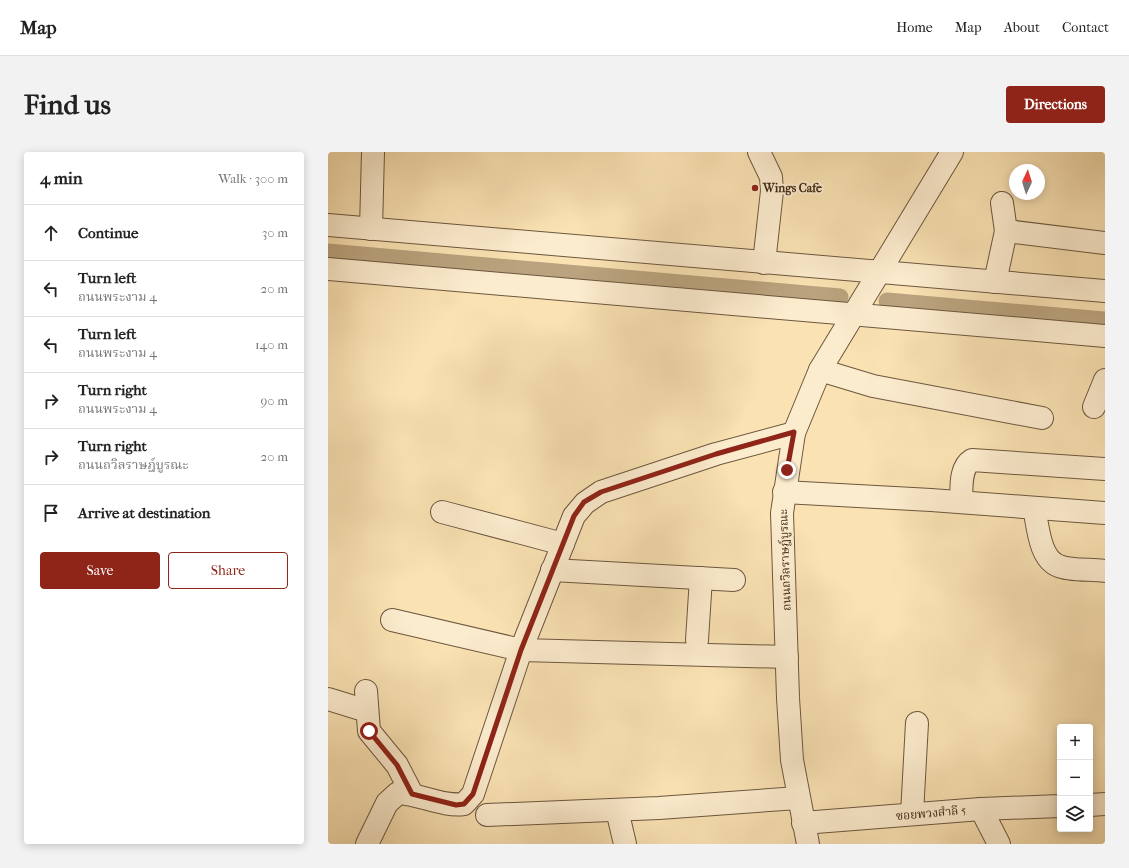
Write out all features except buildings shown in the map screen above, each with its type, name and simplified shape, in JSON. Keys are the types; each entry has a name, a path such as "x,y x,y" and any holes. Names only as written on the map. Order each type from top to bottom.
{"street":[{"path":"371,229 373,152"},
{"path":"759,152 771,177 772,191 764,263"},
{"name":"ถนนถวิลราษฎ์บูรณะ","path":"808,844 798,798 792,760 782,513 794,432 820,370 952,152"},
{"path":"995,282 1006,231 1002,202"},
{"path":"328,225 878,273 1105,291"},
{"path":"1006,231 1105,243"},
{"path":"328,269 854,316 1105,336"},
{"path":"820,370 873,386 1042,418"},
{"path":"1094,407 1105,380"},
{"path":"367,844 387,803 398,793 412,794 456,805 464,804 473,794 521,650 574,516 584,502 601,492 716,454 794,432"},
{"path":"961,502 963,470 966,463 972,460 1105,469"},
{"path":"784,492 961,502 1105,513"},
{"path":"1034,508 1045,553 1050,561 1059,566 1105,571"},
{"path":"442,512 563,544"},
{"path":"552,570 734,580"},
{"path":"697,640 700,578"},
{"path":"392,620 521,650 787,657"},
{"path":"328,699 366,701 369,731 397,765 412,794"},
{"path":"912,814 916,723"},
{"path":"488,815 617,810 798,798"},
{"path":"1093,805 1105,804"},
{"name":"ซอยพวงสำลี 5","path":"803,823 981,809 1057,806"},
{"path":"981,809 999,844"},
{"path":"617,810 625,844"}],"waterway":[{"path":"328,252 840,297"},
{"path":"887,301 1105,320"}],"place":[{"name":"Wings Cafe","path":"755,188"}],"route":[{"path":"369,731 397,765 412,794 456,805 464,804 473,794 521,650 574,516 584,502 601,492 716,454 794,432 787,470"}]}
